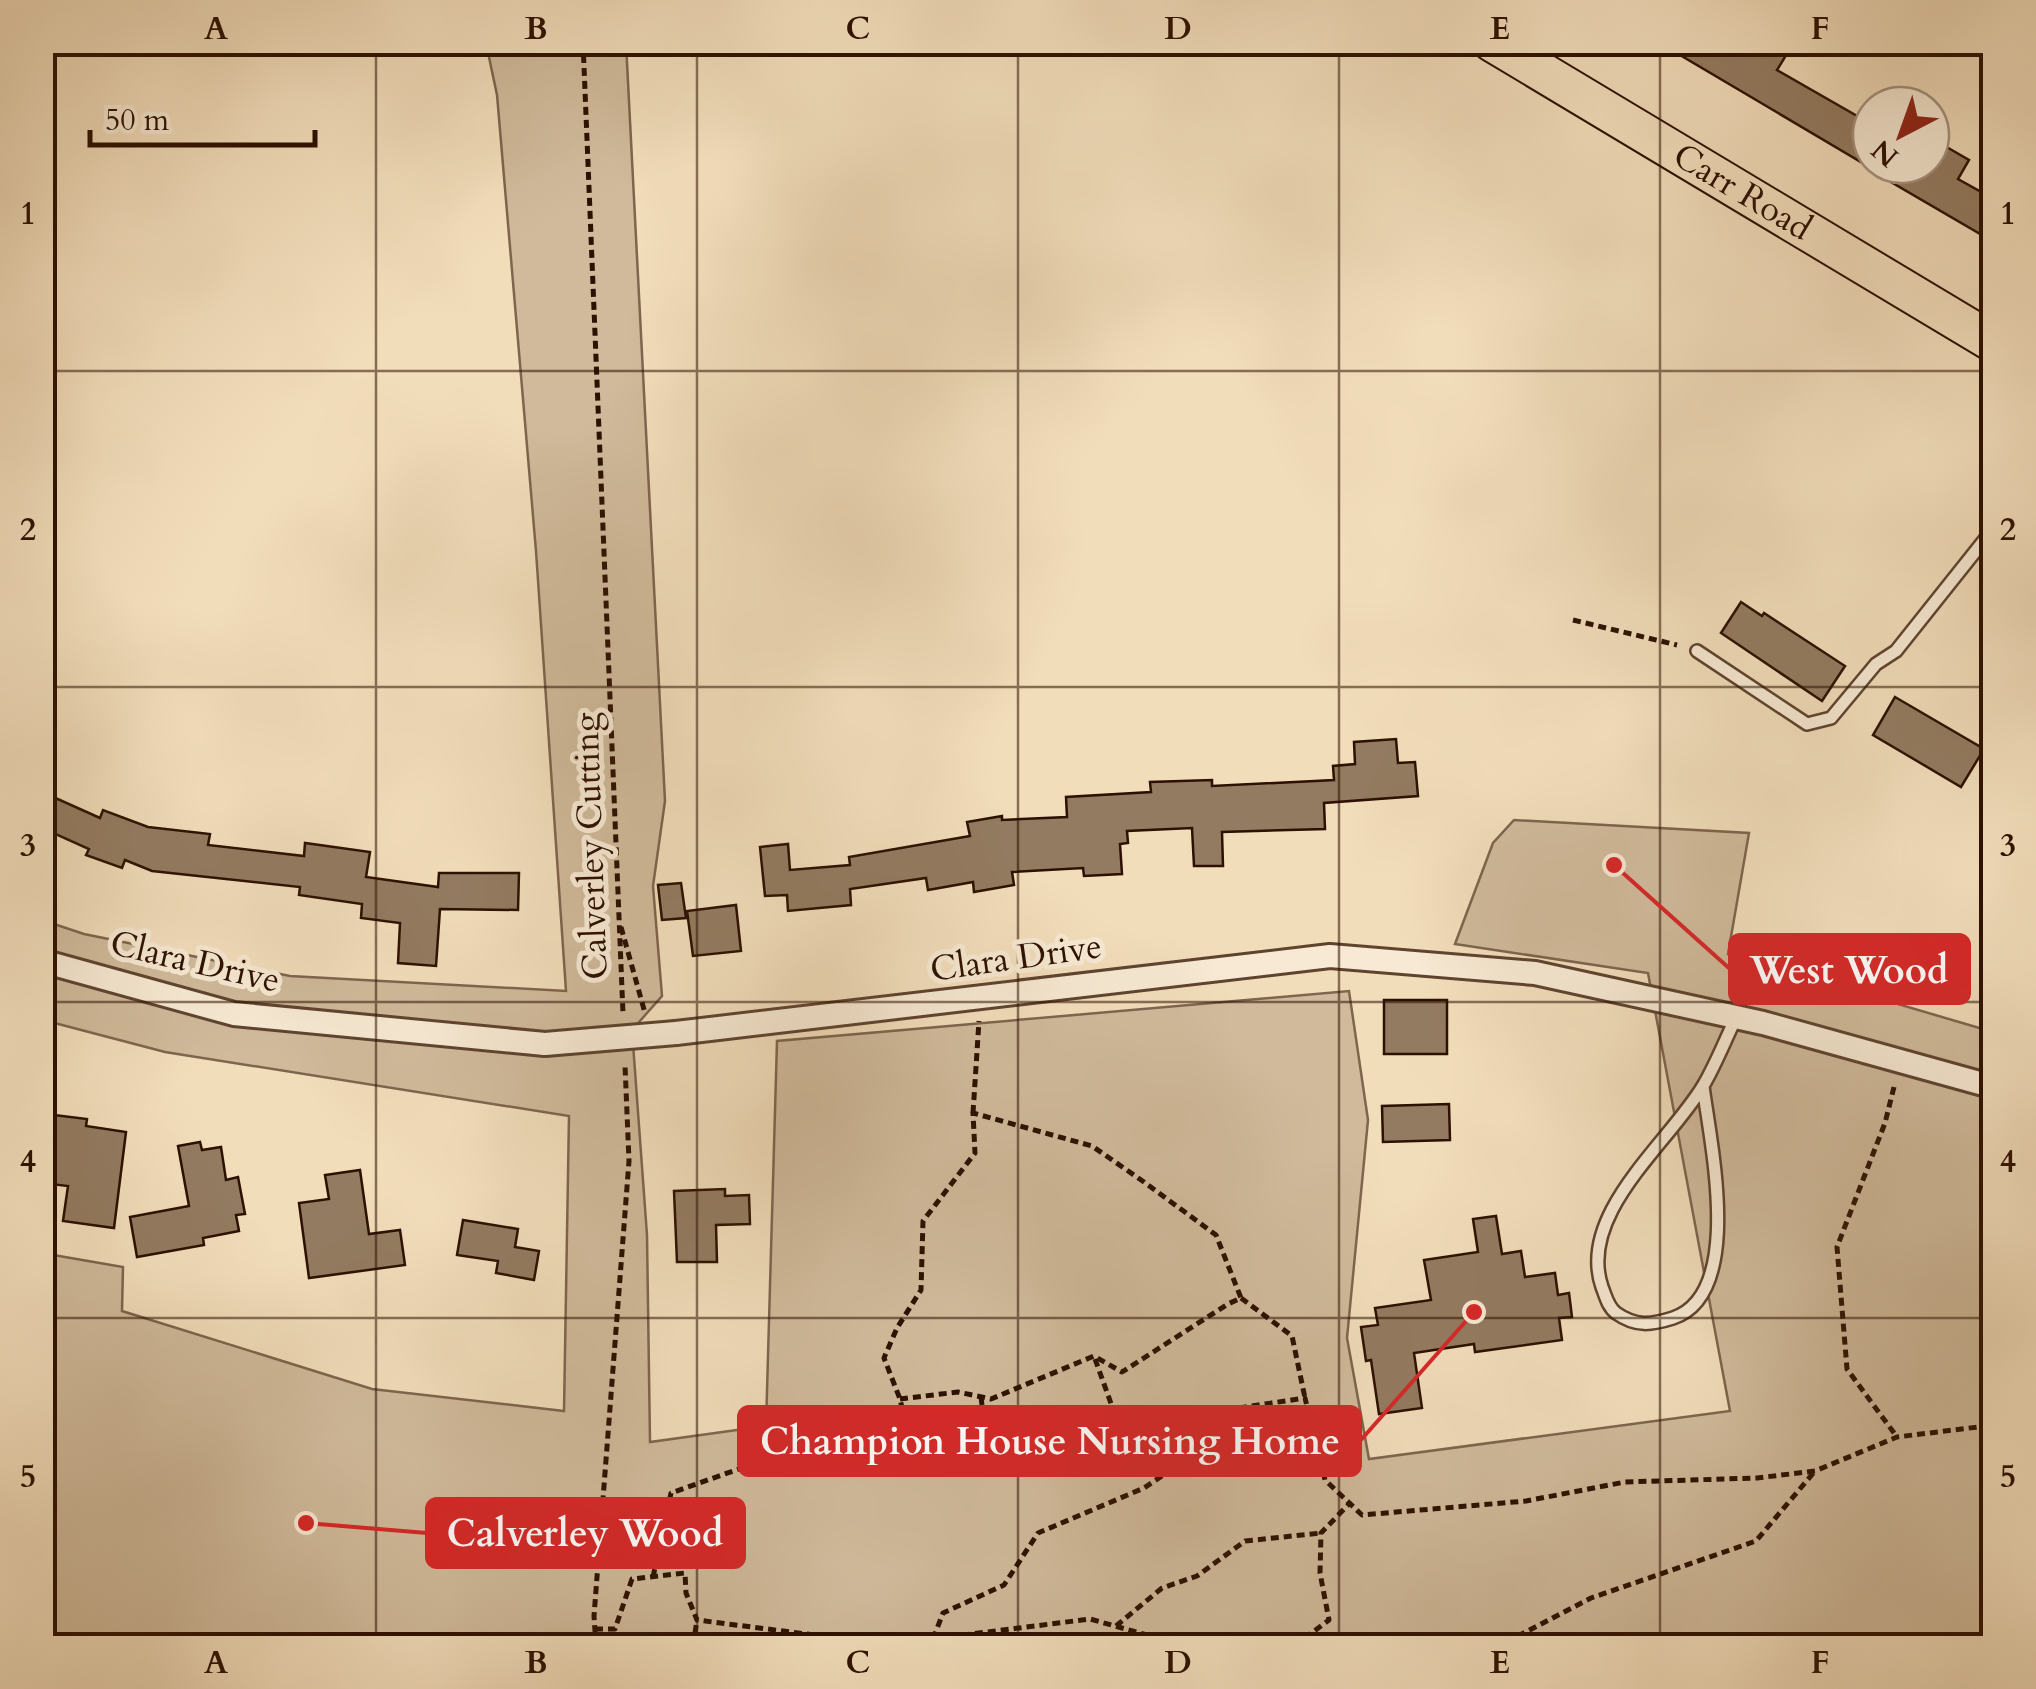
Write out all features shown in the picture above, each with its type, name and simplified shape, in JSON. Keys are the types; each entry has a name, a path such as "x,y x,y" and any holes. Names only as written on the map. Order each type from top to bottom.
{"main road":[{"name":"Carr Road","path":"1492,42 1994,343"}],"street":[{"name":"Clara Drive","path":"42,961 234,1014 546,1044 676,1033 1330,956 1535,973 1736,1018 1994,1087"}],"lane":[{"path":"1696,651 1807,724 1831,718 1876,664 1896,650 1994,528"},
{"path":"1702,1086 1718,1203 1716,1258 1699,1298 1685,1314 1650,1325 1629,1322 1610,1309 1596,1267 1600,1230 1633,1178 1702,1086 1736,1018"}],"path":[{"name":"Calverley Cutting","path":"583,42 623,1030"},
{"path":"1573,620 1663,641"},
{"path":"619,918 651,1035"},
{"path":"909,1438 900,1399 884,1358 921,1290 924,1221 975,1152 972,1112 980,998"},
{"path":"596,1646 629,1161 624,1049"},
{"path":"1897,1437 1847,1368 1837,1247 1884,1123 1901,1062"},
{"path":"972,1112 1092,1146 1216,1236 1241,1298 1292,1336 1325,1480 1362,1515 1526,1502 1625,1482 1815,1472 1897,1437 1994,1425"},
{"path":"1094,1356 1122,1372 1241,1298"},
{"path":"900,1399 958,1392 990,1399 1094,1356"},
{"path":"1094,1356 1119,1424"},
{"path":"981,1398 985,1429"},
{"path":"653,1576 672,1493 753,1464 909,1438 985,1429 1053,1430 1119,1424 1305,1398"},
{"path":"934,1638 943,1613 1004,1586 1038,1533 1144,1488 1190,1457 1260,1451 1315,1438"},
{"path":"1509,1646 1518,1636 1591,1598 1756,1541 1815,1472"},
{"path":"1116,1626 1162,1588 1198,1576 1245,1541 1322,1533 1350,1504"},
{"path":"1294,1646 1329,1620 1320,1572 1322,1533"},
{"path":"595,1629 614,1629 632,1579 685,1572 686,1593 697,1620 693,1646"},
{"path":"697,1620 908,1642 1090,1618 1186,1646"}],"shaded area":[{"path":"486,43 626,43 665,801 653,886 662,996 632,1030 647,1235 650,1442 766,1426 777,1041 1349,991 1368,1120 1347,1338 1369,1459 1730,1411 1648,973 1455,944 1493,843 1514,820 1749,833 1728,954 1993,1032 1993,1646 43,1646 42,1253 123,1267 122,1311 372,1389 564,1411 569,1116 165,1052 43,1020 42,920 84,934 290,976 566,991 536,551 497,95"}],"building":[{"path":"1658,42 1762,42 1785,57 1777,70 1851,113 1851,156"},
{"path":"1951,150 1969,160 1958,179 1985,194 1994,179 1994,242 1896,185 1951,185"},
{"path":"1741,602 1845,666 1822,701 1721,633"},
{"path":"1895,697 1984,749 1961,787 1873,735"},
{"path":"1396,739 1398,763 1415,762 1418,796 1324,803 1325,829 1222,832 1223,866 1194,866 1192,828 1127,831 1128,843 1120,844 1122,874 1084,876 1083,868 1012,872 1014,885 974,892 973,882 928,890 926,878 850,889 851,905 788,911 787,895 765,896 760,847 788,844 790,870 850,865 849,857 970,836 967,822 1002,816 1002,820 1067,817 1066,797 1151,792 1150,782 1212,780 1212,786 1334,780 1333,766 1355,764 1354,742"},
{"path":"42,792 100,818 103,810 148,827 210,834 208,845 304,856 305,843 370,852 366,877 438,887 439,873 519,873 518,910 440,909 436,966 398,963 400,923 361,918 362,904 299,895 300,887 152,871 125,860 122,868 86,855 89,849 42,828"},
{"path":"681,883 686,918 662,920 658,885"},
{"path":"736,905 741,951 693,956 687,911"},
{"path":"1384,1000 1447,1000 1447,1054 1384,1054"},
{"path":"1449,1104 1450,1140 1383,1142 1382,1106"},
{"path":"54,1115 87,1119 86,1126 126,1132 114,1228 63,1221 68,1186 42,1183 42,1119 53,1121"},
{"path":"200,1142 202,1150 221,1147 226,1180 238,1177 245,1214 236,1215 239,1231 203,1238 204,1245 137,1257 130,1217 189,1206 178,1146"},
{"path":"360,1170 369,1234 400,1230 405,1265 309,1278 299,1203 329,1199 325,1175"},
{"path":"725,1189 725,1196 749,1195 750,1224 716,1225 717,1262 677,1262 674,1191"},
{"path":"1496,1216 1502,1254 1521,1251 1525,1277 1555,1273 1558,1295 1569,1293 1572,1317 1559,1318 1562,1340 1475,1352 1474,1344 1414,1353 1422,1408 1379,1414 1371,1360 1366,1361 1361,1327 1378,1325 1375,1308 1431,1300 1424,1260 1478,1252 1473,1219"},
{"path":"463,1220 518,1229 515,1247 539,1251 534,1280 496,1273 498,1261 457,1255"}],"place":[{"name":"West Wood","path":"1614,865"},
{"name":"Champion House Nursing Home","path":"1474,1312"},
{"name":"Calverley Wood","path":"306,1523"}]}
